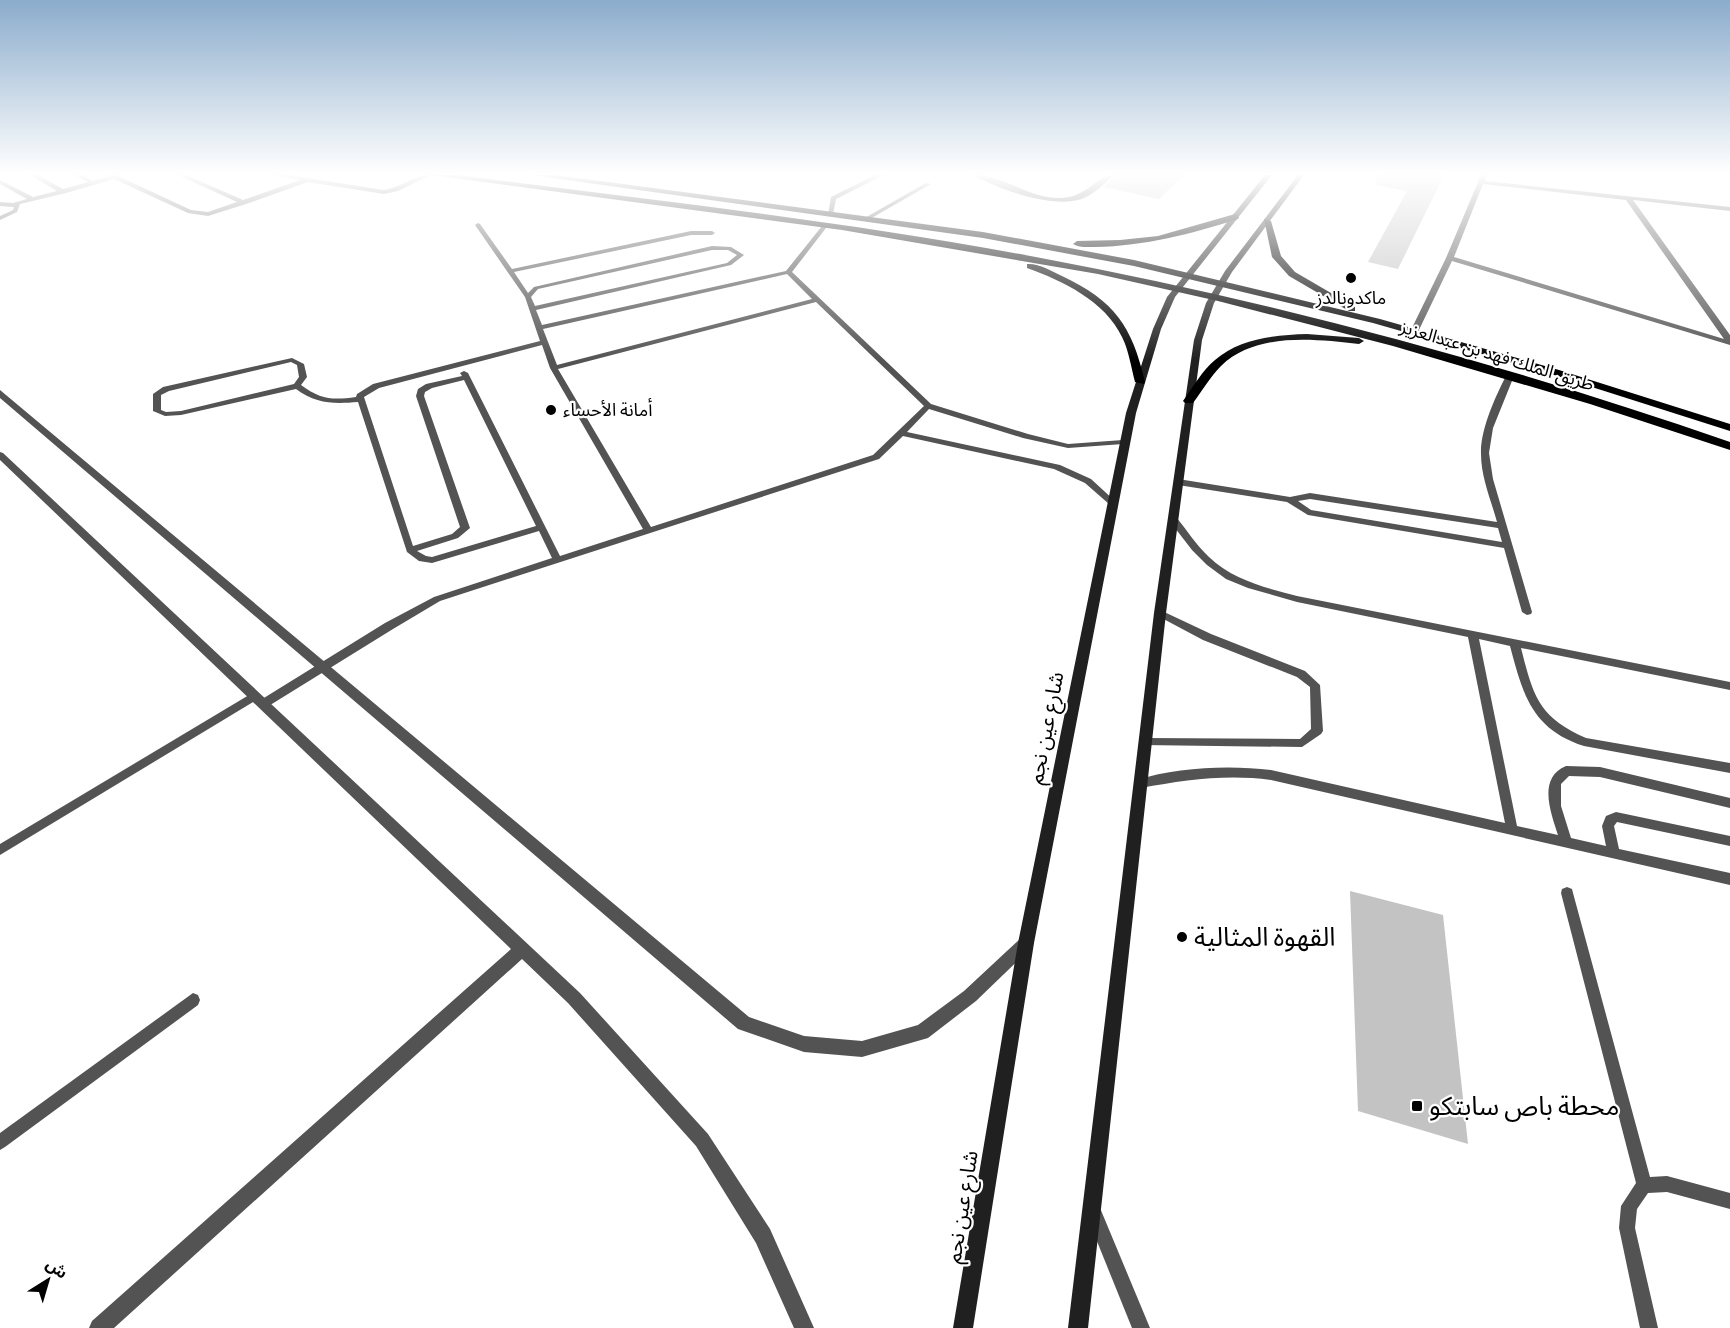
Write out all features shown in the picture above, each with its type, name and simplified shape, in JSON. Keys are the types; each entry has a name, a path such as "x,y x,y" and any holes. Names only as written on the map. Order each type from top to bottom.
{"main road":[{"name":"طريق الملك فهد بن عبدالعزيز","path":"896,237 976,248 1178,288 1218,289 1376,321 1555,372 1730,428"},
{"name":"طريق الملك فهد بن عبدالعزيز","path":"992,237 1188,275 1218,289 1510,376 1730,446"},
{"path":"1006,239 1075,244 1142,243 1167,237"},
{"name":"شارع عين نجم","path":"963,1328 1026,943 1123,442 1157,330 1171,297 1219,237"},
{"path":"1078,1328 1160,613 1198,340 1218,289 1255,237"},
{"path":"1271,237 1277,257 1292,274 1314,289 1376,321"},
{"path":"976,248 1052,274 1082,290 1105,309 1124,332 1140,382"},
{"path":"1189,401 1222,358 1263,341 1325,337 1417,349"}],"street":[{"path":"1414,332 1459,237"},
{"path":"1656,237 1730,342"},
{"path":"1450,258 1730,342"},
{"path":"0,393 744,1023 804,1044 862,1049 922,1032 970,996 1026,943"},
{"path":"0,455 574,998 702,1140 763,1236 804,1328"},
{"path":"99,1328 522,949"}],"lane":[{"path":"486,237 528,297 554,368 649,531"},
{"path":"510,271 668,237"},
{"path":"539,328 788,272 816,237"},
{"path":"528,297 536,288 712,248 729,248 741,255 729,264 532,309"},
{"path":"788,272 928,406 1026,436 1068,446 1123,442"},
{"path":"554,368 817,300"},
{"path":"360,399 366,390 544,342"},
{"path":"292,360 300,364 303,377 297,386 181,413 165,414 157,411 157,394 166,389 278,361 292,360"},
{"path":"460,364 558,561"},
{"path":"1510,376 1490,428 1485,453 1527,612"},
{"path":"410,550 454,536 465,528 420,396 421,391 429,386 466,377"},
{"path":"297,386 312,399 330,402 360,399"},
{"path":"360,399 410,550 423,560 432,560 540,528"},
{"path":"0,850 259,700 323,668 437,599 852,467 876,457 928,406"},
{"path":"902,433 1057,467 1088,481 1112,502"},
{"path":"1178,482 1290,500 1310,496 1503,526"},
{"path":"1290,500 1308,512 1508,546"},
{"path":"1359,503 1362,521"},
{"path":"1422,513 1426,532"},
{"path":"1173,519 1208,562 1228,576 1256,588 1473,635 1730,686"},
{"path":"1146,742 1302,743 1317,731 1316,685 1301,674 1226,646 1160,613"},
{"path":"1473,635 1512,829"},
{"path":"1515,643 1531,699 1549,725 1562,734 1584,742 1730,768"},
{"path":"1141,783 1194,773 1236,769 1730,879"},
{"path":"1566,841 1554,793 1555,783 1566,771 1600,772 1730,803"},
{"path":"1614,852 1608,826 1616,817 1730,841"},
{"path":"1567,893 1644,1185"},
{"path":"0,1142 193,1000"},
{"path":"1644,1185 1667,1184 1730,1201"},
{"path":"1644,1185 1629,1206 1627,1228 1649,1328"},
{"path":"1092,1208 1141,1328"}],"building":[{"path":"1382,237 1414,237 1398,269 1368,262"},
{"path":"1350,891 1443,915 1468,1144 1358,1111"}],"place":[{"name":"ماكدونالدز","path":"1351,278"},
{"name":"أمانة الأحساء","path":"551,410"},
{"name":"القهوة المثالية","path":"1182,937"},
{"name":"محطة باص سابتكو","path":"1417,1106"}]}
